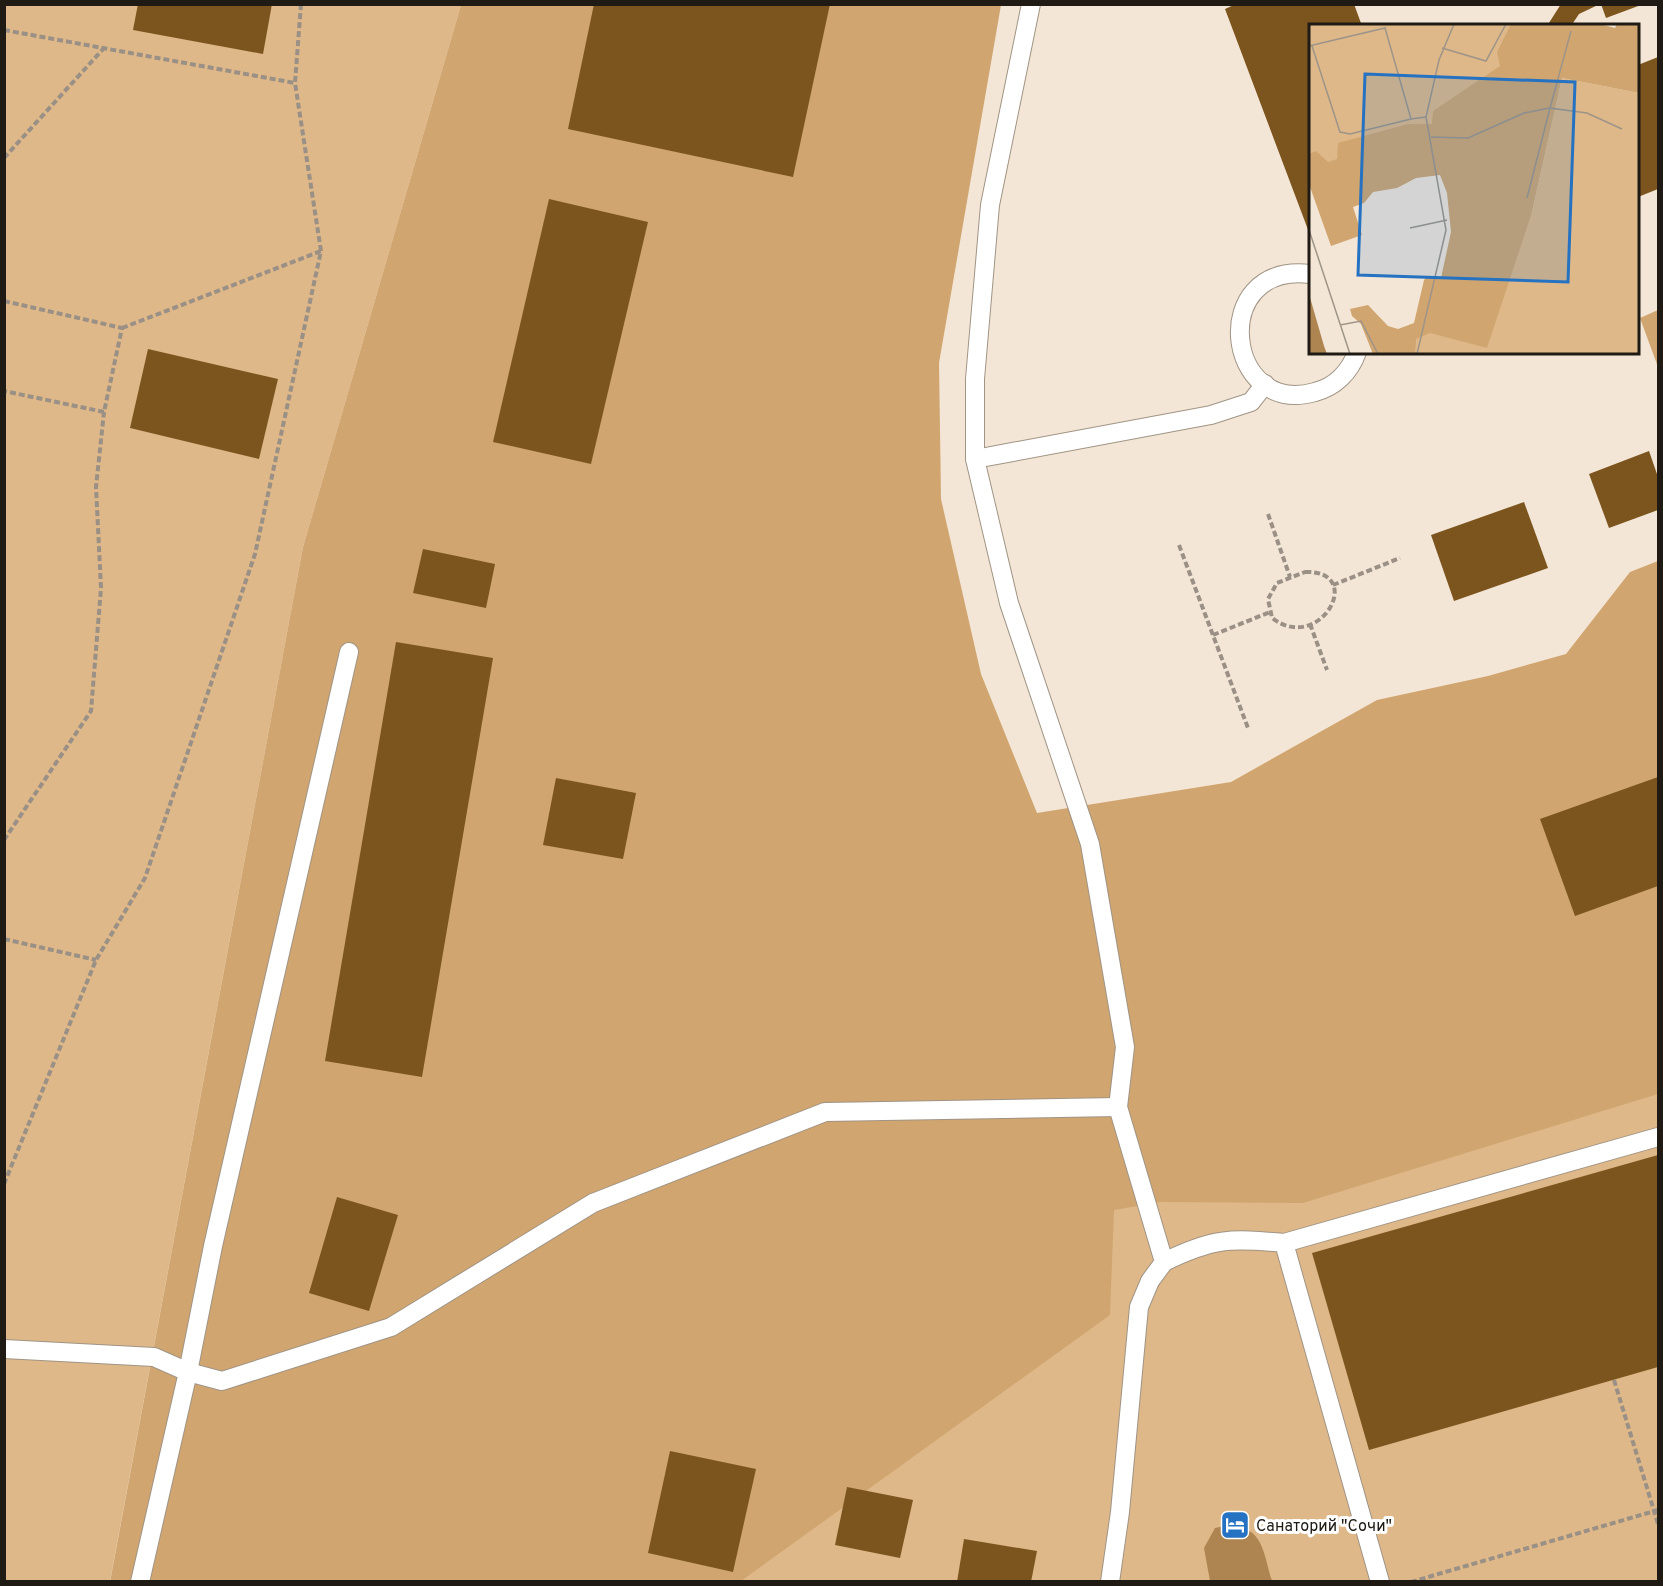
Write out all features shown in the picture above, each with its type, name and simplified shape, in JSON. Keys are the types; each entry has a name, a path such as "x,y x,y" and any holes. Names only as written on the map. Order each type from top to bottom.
{"lane":[{"path":"1031,4 990,205 975,379 975,459 1009,603 1090,844 1125,1047 1119,1107 1164,1262"},
{"path":"1309,274 1288,274 1277,277 1256,290 1243,310 1238,333 1248,367 1265,384 1287,393 1299,394 1322,390 1342,377 1356,354"},
{"path":"975,459 1211,415 1251,402 1265,384"},
{"path":"140,1581 188,1372 216,1234 349,651"},
{"path":"4,1348 154,1356 188,1372 222,1381 391,1327 593,1203 825,1112 1119,1107"},
{"path":"1110,1581 1120,1512 1138,1307 1150,1281 1164,1262 1196,1246 1235,1239 1284,1243 1659,1137"},
{"path":"1284,1243 1380,1581"}],"path":[{"path":"4,1184 96,960 145,878 255,554 321,251 295,83 301,4"},
{"path":"4,30 295,83"},
{"path":"4,158 105,48"},
{"path":"4,301 122,328 321,251"},
{"path":"4,840 92,711 101,588 96,487 104,412 122,328"},
{"path":"4,390 104,412"},
{"path":"1269,514 1290,577"},
{"path":"1179,545 1248,728"},
{"path":"1333,585 1400,558"},
{"path":"1318,572 1331,579 1333,585 1335,590 1333,606 1324,617 1310,624 1296,628 1280,624 1270,612 1268,598 1277,583 1290,577 1318,572"},
{"path":"1213,635 1270,612"},
{"path":"1310,624 1327,670"},
{"path":"4,939 96,960"},
{"path":"1614,1380 1657,1511 1659,1524"},
{"path":"1411,1581 1657,1511"}],"shaded area":[{"path":"5,5 461,5 303,547 110,1581 5,1581"},
{"path":"461,5 1001,5 939,363 941,499 981,674 1037,813 1231,782 1377,700 1488,676 1566,654 1630,572 1658,561 1658,1094 1303,1203 1161,1202 1114,1210 1110,1315 741,1581 110,1582 303,547"},
{"path":"1658,310 1658,367 1640,318"},
{"path":"1658,887 1658,1581 344,1582"},
{"path":"1229,1525 1241,1527 1256,1536 1264,1552 1272,1581 1210,1581 1204,1548 1215,1528"}],"building":[{"path":"138,4 272,4 263,54 133,30"},
{"path":"594,4 830,4 793,177 568,129"},
{"path":"1236,4 1354,4 1361,24 1309,24 1309,232 1225,9"},
{"path":"1561,4 1600,4 1579,14 1572,24 1548,24"},
{"path":"1601,4 1641,4 1641,5 1606,18"},
{"path":"1658,57 1658,189 1639,197 1639,65"},
{"path":"549,199 648,222 591,464 493,442"},
{"path":"148,349 278,379 259,459 130,428"},
{"path":"1649,451 1658,477 1658,510 1609,528 1589,474"},
{"path":"1524,502 1548,568 1454,601 1431,535"},
{"path":"423,549 495,564 486,608 413,593"},
{"path":"396,642 493,658 422,1077 325,1061"},
{"path":"1658,777 1658,886 1575,916 1540,819"},
{"path":"556,778 636,793 623,859 543,845"},
{"path":"1658,1155 1658,1367 1369,1450 1312,1253"},
{"path":"337,1197 398,1215 369,1311 309,1293"},
{"path":"670,1451 756,1469 733,1572 648,1553"},
{"path":"847,1487 913,1500 900,1558 835,1545"},
{"path":"964,1539 1037,1551 1031,1582 957,1582"}],"place":[{"name":"Санаторий \"Сочи\"","path":"1235,1525"}]}
